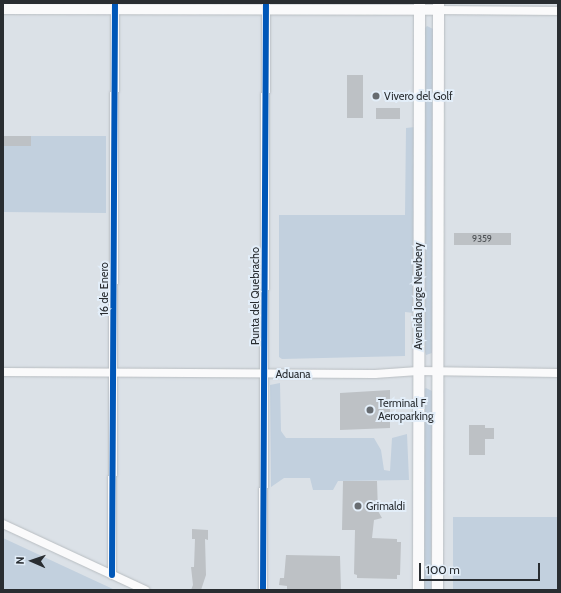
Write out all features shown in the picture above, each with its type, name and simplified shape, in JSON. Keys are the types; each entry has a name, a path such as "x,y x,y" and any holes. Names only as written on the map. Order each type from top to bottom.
{"main road":[{"name":"Avenida Jorge Newbery","path":"418,590 419,7"},
{"name":"Avenida Jorge Newbery","path":"437,590 438,7"}],"street":[{"name":"16 de Enero","path":"112,575 115,6"},
{"path":"3,8 266,6 438,7 558,11"},
{"name":"Punta del Quebracho","path":"263,590 266,6"},
{"name":"Aduana","path":"3,372 375,374 437,371 558,373"},
{"path":"3,524 145,590"}],"shaded area":[{"path":"427,26 433,29 432,353 426,355 423,345 424,85 425,28"},
{"path":"415,127 414,313 405,312 405,356 282,359 279,357 279,215 405,215 406,128"},
{"path":"3,136 106,136 106,213 3,212"},
{"path":"280,383 281,431 286,438 374,438 381,450 384,470 390,471 392,438 407,434 409,480 338,481 333,490 313,490 310,478 284,478 271,487 270,385"},
{"path":"426,388 432,391 431,590 423,590 424,389"},
{"path":"453,517 558,517 558,590 453,590"},
{"path":"3,538 115,590 3,590"}],"building":[{"path":"347,75 363,75 363,118 347,118"},
{"path":"376,108 400,108 400,119 376,119"},
{"path":"3,136 31,136 31,146 3,146"},
{"path":"454,233 511,233 511,245 454,245"},
{"path":"390,390 390,428 340,430 340,393"},
{"path":"469,425 485,425 485,428 494,428 494,439 485,439 485,455 469,455"},
{"path":"343,481 377,481 378,511 382,518 374,520 372,538 397,539 397,542 401,542 400,575 397,575 397,579 357,578 357,575 354,574 355,530 342,530"},
{"path":"192,529 208,530 208,540 205,539 206,575 201,590 191,590 193,585 191,567 194,567 195,539 192,539"},
{"path":"286,555 340,556 341,590 287,590 287,586 279,585 280,578 284,578"}],"cycle path":[{"path":"112,575 115,3"},
{"path":"263,590 266,3"}],"place":[{"name":"Vivero del Golf","path":"376,96"},
{"name":"Terminal F Aeroparking","path":"370,410"},
{"name":"Grimaldi","path":"358,506"}]}
